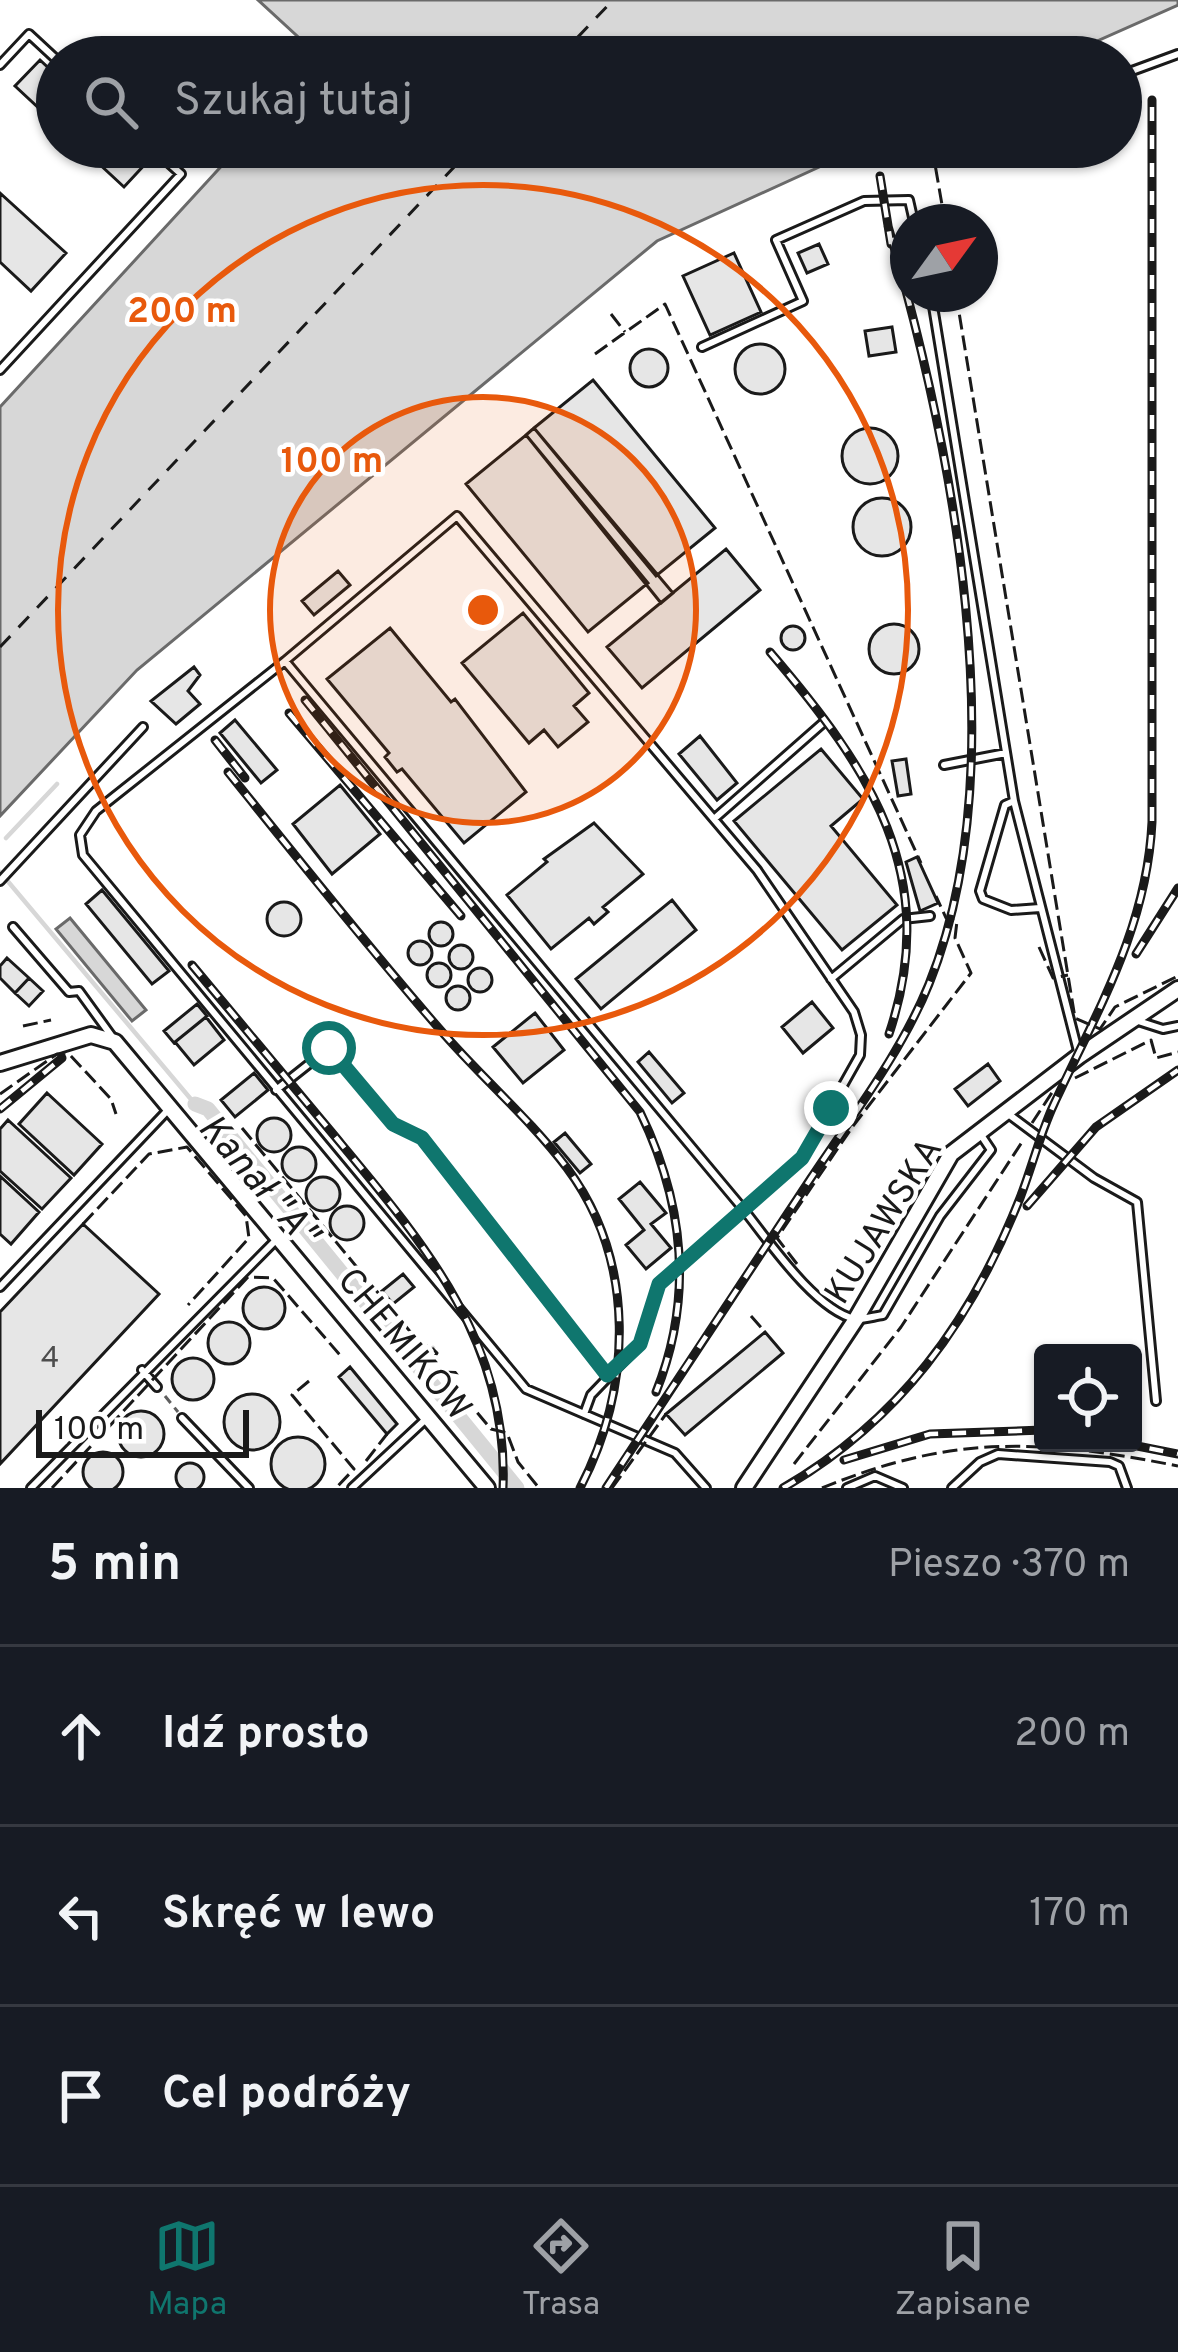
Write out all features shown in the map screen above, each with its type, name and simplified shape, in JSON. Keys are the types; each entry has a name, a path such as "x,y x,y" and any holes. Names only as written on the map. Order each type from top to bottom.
{"street":[{"name":"KUJAWSKA","path":"744,1488 856,1319 919,1202 951,1154 1079,1056 1178,989"},
{"path":"0,1063 91,1035 115,1042"},
{"name":"CHEMIKÓW","path":"115,1042 487,1488"}],"lane":[{"path":"0,65 28,34 36,41"},
{"path":"1142,67 1178,54"},
{"path":"0,370 181,174 174,168"},
{"path":"702,347 803,301 776,240 864,201 909,200 910,204"},
{"path":"934,312 1014,801 1079,1056"},
{"path":"584,1414 607,1375 640,1344 659,1284 802,1158 860,1055 861,1036 854,1012 757,870 458,516 96,811 80,835 83,855 526,1388 584,1414 675,1453 706,1488"},
{"path":"285,661 791,1269 826,1303 856,1319 884,1315 940,1216 992,1150 978,1131"},
{"path":"714,819 823,723"},
{"path":"0,881 143,727"},
{"path":"944,765 1006,753"},
{"path":"1014,801 1005,805 980,891 983,899 1012,910 1040,908"},
{"path":"831,979 903,919 930,916"},
{"path":"13,927 69,992 79,992 115,1042"},
{"path":"1131,1019 1163,1029 1178,1026"},
{"path":"276,1090 329,1048 393,1124 422,1138 607,1375"},
{"path":"0,1287 171,1108"},
{"path":"1004,1111 1094,1178 1137,1202 1156,1401"},
{"path":"919,1202 940,1216"},
{"path":"31,1488 142,1370 279,1237"},
{"path":"142,1370 157,1388"},
{"path":"352,1488 429,1417"},
{"path":"182,1418 249,1488"},
{"path":"952,1488 980,1462 998,1454 1110,1462 1119,1466 1127,1488"},
{"path":"847,1488 875,1477 903,1488"}],"path":[{"path":"157,1388 182,1418"}],"shaded area":[{"path":"258,0 1178,0 1178,5 1108,36 297,36"},
{"path":"220,168 817,168 657,241 137,670 0,816 0,407"},
{"path":"70,918 146,1010 132,1021 56,929"}],"building":[{"path":"36,64 36,106 15,86"},
{"path":"104,168 142,168 124,187"},
{"path":"0,193 66,253 31,291 0,262"},
{"path":"819,244 828,264 807,273 798,253"},
{"path":"734,253 761,312 710,335 683,276"},
{"path":"892,327 896,352 869,356 865,331"},
{"path":"760,344 778,351 785,369 778,387 760,394 742,387 735,369 742,351"},
{"path":"649,349 663,354 668,368 663,382 649,387 635,382 630,368 635,354"},
{"path":"593,380 715,528 656,576 534,428"},
{"path":"534,428 673,593 661,603 526,435"},
{"path":"870,428 890,436 898,456 890,476 870,484 850,476 842,456 850,436"},
{"path":"526,435 648,583 588,632 466,484"},
{"path":"882,498 902,507 911,527 902,547 882,556 862,547 853,527 862,507"},
{"path":"726,549 760,590 642,688 607,647"},
{"path":"338,571 350,585 314,615 302,601"},
{"path":"523,613 589,693 574,706 588,722 558,747 544,730 529,743 462,663"},
{"path":"894,624 912,631 919,649 912,667 894,674 876,667 869,649 876,631"},
{"path":"793,626 802,629 802,647 793,650 784,647 781,638 784,629"},
{"path":"390,628 451,702 455,699 526,792 464,843 402,769 397,772 385,757 389,753 327,679"},
{"path":"194,667 200,675 188,691 200,704 176,724 151,701"},
{"path":"235,720 277,770 261,783 220,733"},
{"path":"700,736 737,783 717,800 679,754"},
{"path":"821,749 863,799 831,826 897,905 842,950 734,821"},
{"path":"906,759 911,794 898,796 892,761"},
{"path":"340,785 380,834 332,874 293,824"},
{"path":"594,823 643,874 603,907 608,912 594,924 589,918 551,949 507,895 547,862 544,859"},
{"path":"917,857 938,903 920,911 906,862"},
{"path":"102,890 169,971 152,984 86,904"},
{"path":"672,900 696,930 601,1009 576,979"},
{"path":"284,902 296,907 301,919 296,931 284,936 272,931 267,919 272,907"},
{"path":"441,922 453,934 441,946 429,934"},
{"path":"420,941 432,953 420,965 408,953"},
{"path":"461,945 473,957 461,969 449,957"},
{"path":"7,958 29,978 15,993 0,978 0,966"},
{"path":"439,963 451,975 439,987 427,975"},
{"path":"480,968 492,980 480,992 468,980"},
{"path":"29,978 43,991 29,1006 15,993"},
{"path":"458,986 470,998 458,1010 446,998"},
{"path":"812,1002 833,1028 803,1053 782,1027"},
{"path":"197,1004 207,1016 174,1043 164,1031"},
{"path":"535,1013 564,1050 523,1083 493,1047"},
{"path":"206,1017 224,1040 194,1065 175,1042"},
{"path":"649,1052 684,1093 672,1103 638,1062"},
{"path":"988,1064 1000,1081 968,1106 955,1089"},
{"path":"254,1073 268,1090 235,1117 221,1100"},
{"path":"47,1093 102,1144 74,1175 19,1124"},
{"path":"274,1118 286,1123 291,1135 286,1147 274,1152 262,1147 257,1135 262,1123"},
{"path":"8,1120 71,1178 42,1209 0,1171 0,1129"},
{"path":"565,1133 591,1164 580,1173 554,1142"},
{"path":"299,1147 311,1152 316,1164 311,1176 299,1181 287,1176 282,1164 287,1152"},
{"path":"0,1176 39,1212 11,1244 0,1234"},
{"path":"323,1177 335,1182 340,1194 335,1206 323,1211 311,1206 306,1194 311,1182"},
{"path":"640,1182 666,1213 651,1224 671,1248 646,1269 626,1245 644,1230 619,1199"},
{"path":"347,1206 359,1211 364,1223 359,1235 347,1240 335,1235 330,1223 335,1211"},
{"path":"83,1224 159,1294 0,1464 0,1312"},
{"path":"403,1274 414,1287 393,1304 382,1291"},
{"path":"264,1287 279,1293 285,1308 279,1323 264,1329 249,1323 243,1308 249,1293"},
{"path":"229,1322 244,1328 250,1343 244,1358 229,1364 214,1358 208,1343 214,1328"},
{"path":"765,1332 783,1353 685,1435 666,1414"},
{"path":"193,1358 208,1364 214,1379 208,1394 193,1400 178,1394 172,1379 178,1364"},
{"path":"350,1367 397,1424 387,1434 339,1377"},
{"path":"252,1394 272,1402 280,1422 272,1442 252,1450 232,1442 224,1422 232,1402"},
{"path":"141,1411 158,1417 164,1434 158,1451 141,1457 124,1451 118,1434 124,1417"},
{"path":"288,1439 308,1439 323,1454 323,1474 310,1488 286,1488 273,1474 273,1454"},
{"path":"95,1453 111,1453 122,1464 122,1480 115,1488 91,1488 84,1480 84,1464"},
{"path":"185,1464 195,1464 203,1472 198,1488 182,1488 177,1482 177,1472"}],"waterway":[{"path":"6,838 57,784"},
{"name":"Kanał \"A\"","path":"0,872 195,1104"},
{"name":"Kanał \"A\"","path":"195,1104 208,1109 517,1488"},
{"path":"415,1363 433,1348"}],"ferry route":[{"path":"579,36 613,0"},
{"path":"0,647 453,168"}],"railway":[{"path":"783,1488 862,1432 896,1399 927,1364 979,1286 1020,1198 1049,1115 1103,1002 1141,898 1152,822 1152,100"},
{"path":"880,176 890,238"},
{"path":"606,1488 890,1059 929,984 955,898 969,805 972,706 966,606 934,407 888,226"},
{"path":"770,652 838,739 887,827 901,874 907,924 903,977 889,1034"},
{"path":"305,700 640,1112 666,1181 679,1250 676,1321 656,1392"},
{"path":"289,713 461,916"},
{"path":"215,740 245,778"},
{"path":"228,772 415,1001 553,1150 590,1205 616,1284 619,1326 610,1409 580,1488"},
{"path":"1136,954 1178,888"},
{"path":"192,965 398,1214 454,1296 491,1385 501,1435 503,1488"},
{"path":"0,1109 62,1058"},
{"path":"1027,1206 1096,1127 1178,1070"},
{"path":"844,1460 930,1434 1034,1430"},
{"path":"1142,1447 1178,1454"}],"fence":[{"path":"936,168 942,204"},
{"path":"595,354 665,304 921,863"},
{"path":"959,312 1075,1018 1100,1029 1115,1007 1178,976"},
{"path":"611,314 625,332"},
{"path":"797,1264 777,1238 853,1126 971,973 955,938 957,921 946,918 936,896"},
{"path":"1039,947 1053,978 1068,975"},
{"path":"23,1026 51,1020"},
{"path":"1075,1078 1151,1040 1156,1058 1178,1052"},
{"path":"0,1094 57,1054 70,1055 111,1099 116,1114"},
{"path":"1032,1123 1055,1088"},
{"path":"242,1128 422,1346 429,1345 437,1353 433,1360 491,1429 507,1433 518,1462 539,1488"},
{"path":"794,1464 901,1327 1024,1139"},
{"path":"83,1224 149,1154 187,1147 246,1216 249,1238 188,1305"},
{"path":"52,1488 248,1277 273,1278 340,1355"},
{"path":"751,1316 765,1332"},
{"path":"309,1381 292,1395 354,1469 336,1488"},
{"path":"612,1488 666,1414"},
{"path":"366,1461 387,1434"},
{"path":"822,1488 914,1458 998,1447 1083,1450 1178,1466"}],"route":[{"path":"329,1048 393,1124 422,1138 607,1375 633,1356 640,1344 650,1300 659,1284 802,1158 831,1108"}]}
